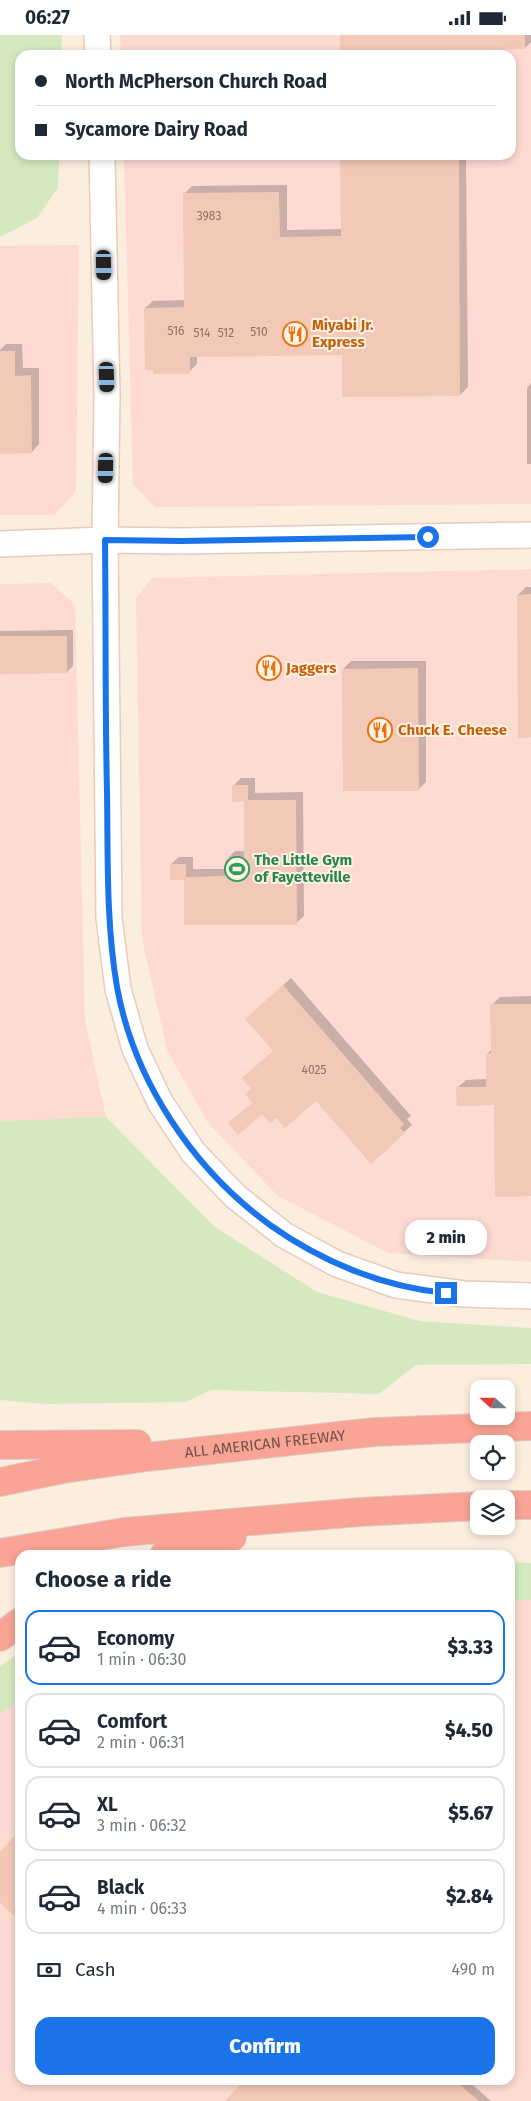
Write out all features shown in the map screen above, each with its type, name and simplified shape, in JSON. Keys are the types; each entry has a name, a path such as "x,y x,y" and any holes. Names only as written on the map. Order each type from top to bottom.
{"highway":[{"name":"ALL AMERICAN FREEWAY","path":"0,1481 63,1469 147,1457 374,1432 531,1426"},
{"path":"0,1445 80,1446 310,1439"},
{"path":"515,1505 531,1505"},
{"path":"18,1550 124,1532 360,1512 470,1506"},
{"path":"181,1550 218,1539 360,1512"},
{"path":"0,1553 15,1550"},
{"path":"0,1637 15,1626"}],"street":[{"path":"97,35 98,50"},
{"path":"102,160 108,396 105,540 109,918 120,998 135,1049 160,1102 194,1152 235,1196 284,1235 337,1264 396,1285 464,1294 531,1296"},
{"path":"0,544 105,540 182,541 531,535"}],"shaded area":[{"path":"120,35 531,35 531,504 155,507 133,484 124,160 516,160 516,50 121,50"},
{"path":"79,245 76,492 54,515 0,515 0,246"},
{"path":"531,569 531,1262 388,1253 278,1196 208,1123 167,1050 142,939 136,598 152,578"},
{"path":"51,583 75,605 85,1021 106,1117 0,1121 0,584"},
{"path":"515,1561 531,1563 531,2101 0,2101 0,1696 15,1687 15,2085 515,2085"}],"green space":[{"path":"0,35 62,35 61,50 15,50 15,160 59,160 58,188 37,218 0,237"},
{"path":"106,1117 215,1227 317,1292 420,1321 531,1328 531,1364 416,1365 379,1394 211,1390 186,1402 46,1404 0,1400 0,1121"},
{"path":"515,1563 531,1563 531,1600 515,1600"},
{"path":"15,1656 15,1704 0,1713 0,1666"}],"building":[{"path":"340,35 525,35 525,49 340,50"},
{"path":"340,160 459,160 460,396 342,397 342,355 190,357 190,374 153,374 153,370 145,370 144,308 184,307 183,193 279,192 280,237 341,236"},
{"path":"0,351 15,351 15,376 31,375 32,453 0,454"},
{"path":"531,594 531,737 518,738 517,595"},
{"path":"0,636 67,636 67,673 0,674"},
{"name":"Chuck E. Cheese","path":"418,668 419,791 343,791 342,669"},
{"path":"232,785 248,785 248,800 296,800 297,925 184,925 184,880 170,880 170,864 186,864 186,877 226,876 225,858 244,858 244,801 232,802"},
{"path":"283,985 404,1124 400,1128 405,1133 371,1164 316,1101 285,1128 276,1118 270,1123 262,1114 238,1135 228,1123 252,1103 245,1094 251,1089 242,1078 273,1051 245,1019"},
{"path":"490,1004 531,1004 531,1196 495,1197 494,1105 457,1106 456,1087 486,1087 486,1054 491,1053"},
{"path":"15,1836 15,1916 0,1903 0,1852"},
{"path":"239,2085 460,2085 479,2101 225,2101"}],"place":[{"name":"Miyabi Jr. Express","path":"295,334"},
{"name":"Jaggers","path":"269,668"},
{"name":"Chuck E. Cheese","path":"380,730"},
{"name":"The Little Gym of Fayetteville","path":"237,869"}],"route":[{"path":"428,537 386,536 182,541 105,540 109,918 118,989 135,1049 160,1102 194,1152 235,1196 259,1217 284,1235 309,1249 337,1264 396,1285 446,1293"}]}
